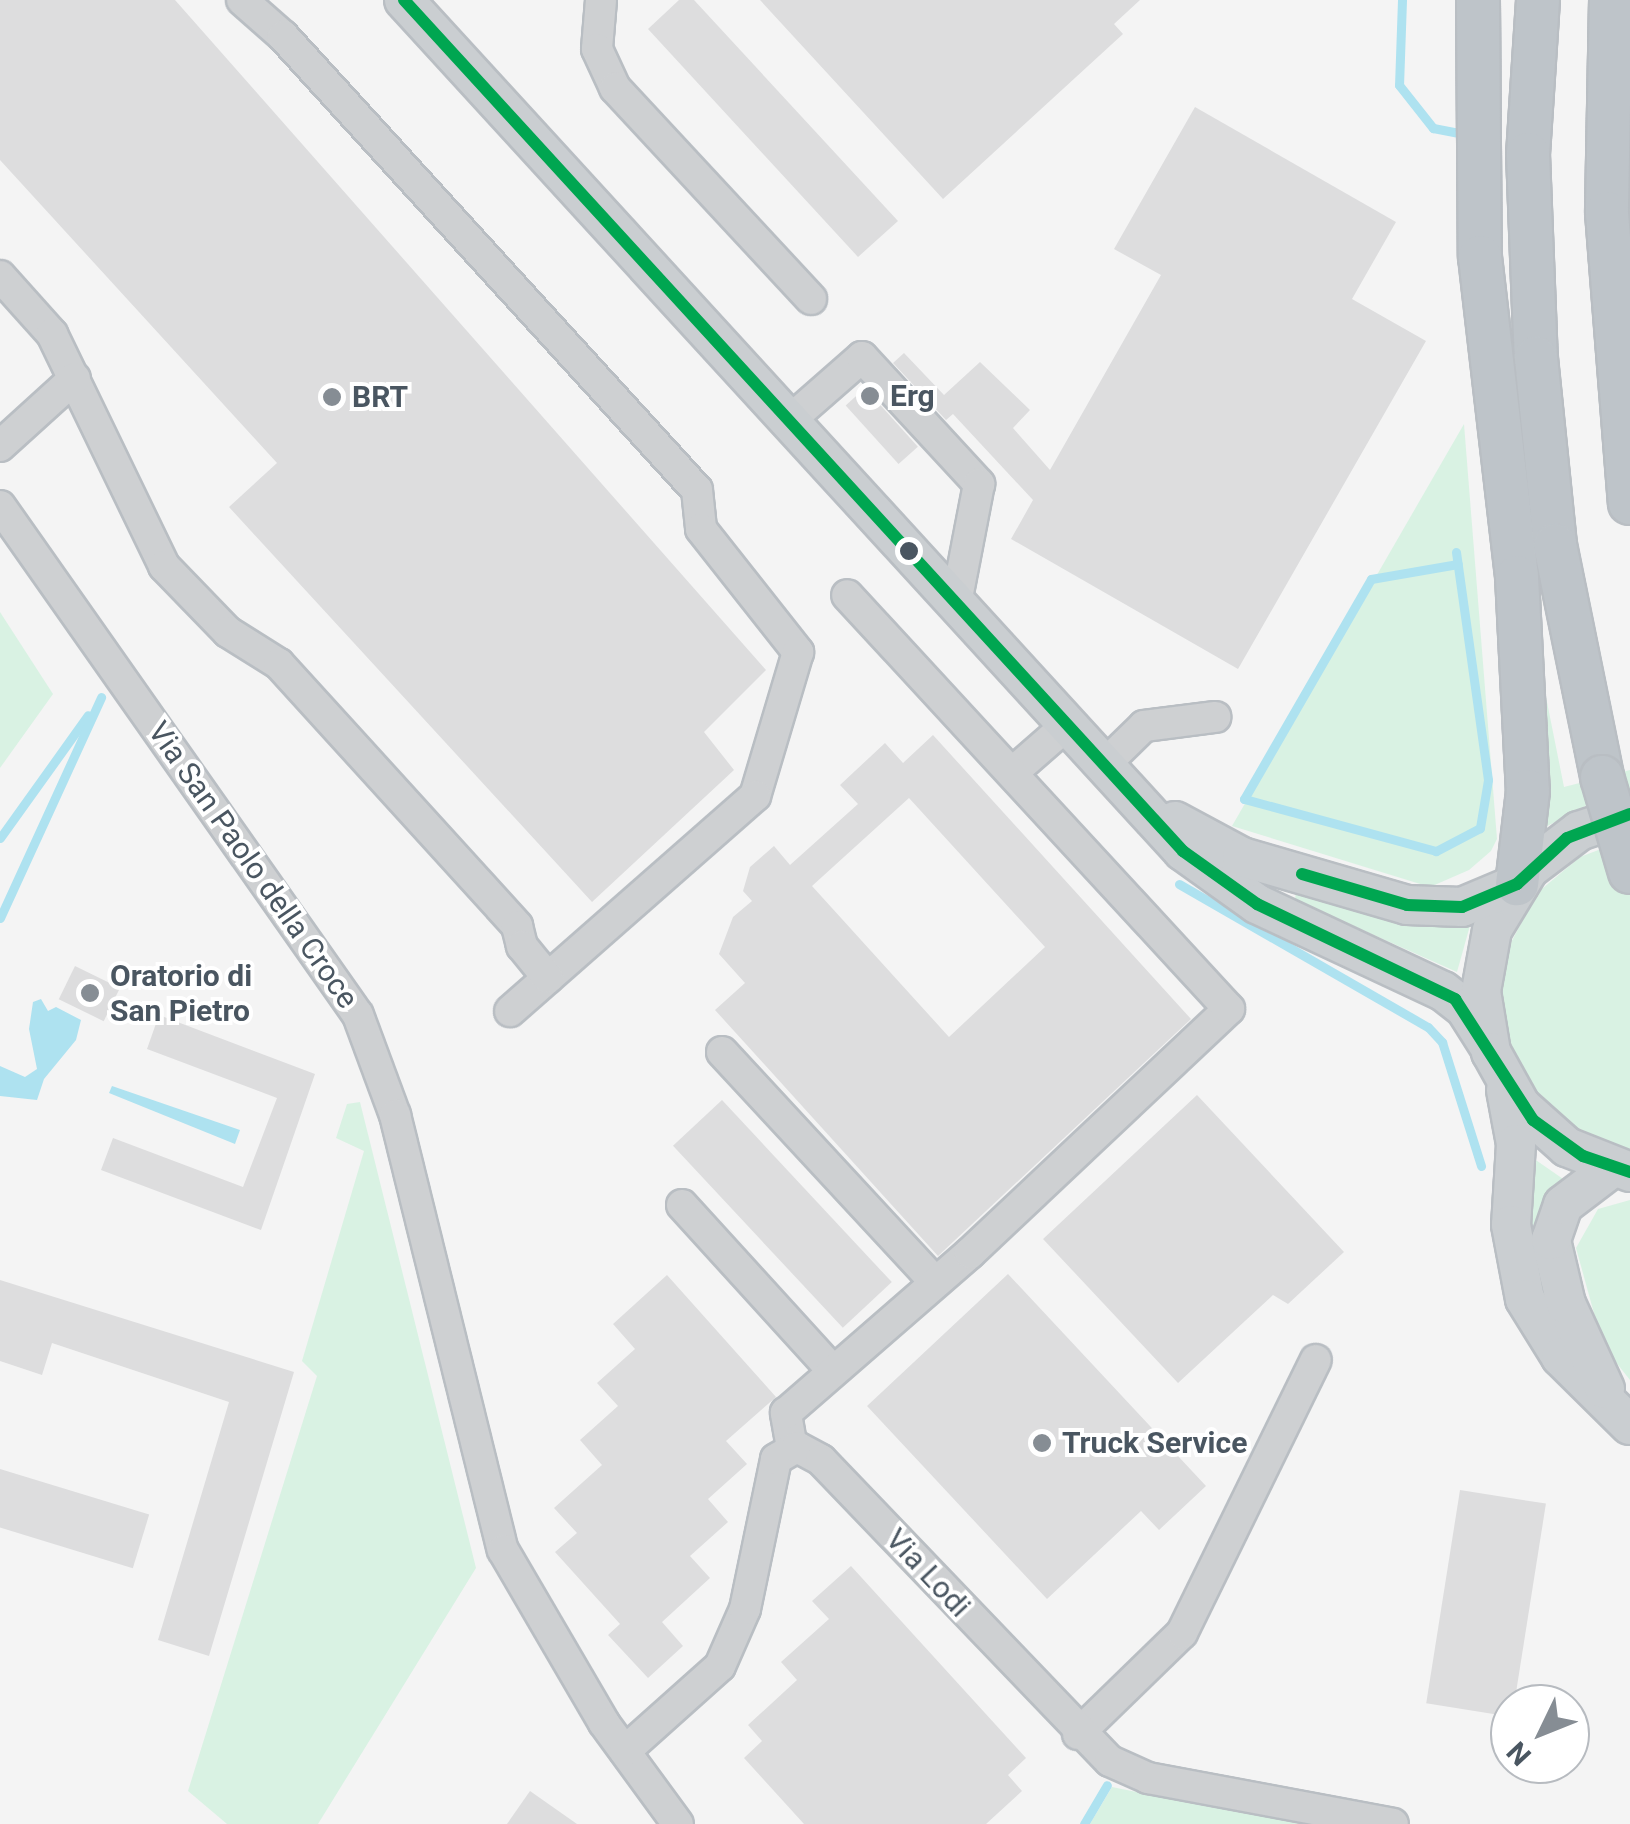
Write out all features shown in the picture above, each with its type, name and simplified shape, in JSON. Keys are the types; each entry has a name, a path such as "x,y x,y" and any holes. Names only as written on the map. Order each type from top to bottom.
{"highway":[{"path":"1478,0 1480,257 1516,577 1527,771 1526,846 1516,884"},
{"path":"1538,0 1528,154 1536,358 1554,545 1602,777 1630,872"},
{"path":"1611,0 1606,109 1614,337 1630,503"}],"main road":[{"path":"404,0 1114,776 1224,882 1443,991 1465,1008 1493,1058 1546,1133 1621,1170"},
{"path":"1114,776 1196,836 1242,856 1407,905 1462,906 1516,884 1567,838 1630,814"},
{"path":"1516,884 1484,960 1481,1003 1493,1058 1514,1112 1511,1225 1525,1299 1547,1340 1622,1417"},
{"path":"1621,1170 1563,1205 1551,1240 1566,1304 1622,1417"}],"street":[{"path":"242,0 283,36 697,490 701,529 798,652 755,796 510,1011"},
{"path":"600,0 597,49 615,88 811,300"},
{"path":"0,276 52,334 75,378 116,477 164,566 228,632 279,664 517,926 522,946 548,978"},
{"path":"789,421 862,357 979,484 956,604"},
{"path":"0,446 75,378"},
{"name":"Via San Paolo della Croce","path":"0,506 358,1015 395,1116 503,1550 625,1751 678,1824"},
{"path":"625,1751 720,1666 745,1609 776,1459 792,1448 786,1414 1229,1008 846,595"},
{"path":"1114,776 1144,726 1214,717"},
{"path":"1012,773 1068,725"},
{"path":"722,1052 934,1280"},
{"path":"682,1205 833,1372"},
{"path":"1078,1734 1182,1633 1316,1360"},
{"name":"Via Lodi","path":"792,1448 822,1460 1078,1734 1110,1761 1148,1778 1393,1824"}],"green space":[{"path":"1464,424 1497,839 1491,851 1469,870 1430,887 1232,826"},
{"path":"0,612 53,694 0,768"},
{"path":"1543,682 1564,787 1630,770 1630,795 1587,805 1538,831"},
{"path":"1630,838 1630,1154 1581,1136 1539,1100 1511,1051 1501,1006 1507,950 1537,893 1580,857"},
{"path":"1296,889 1471,922 1457,972 1295,900"},
{"path":"360,1102 476,1568 318,1824 227,1824 188,1791 317,1376 302,1361 364,1151 336,1138 347,1104"},
{"path":"1530,1156 1566,1181 1540,1214 1529,1266"},
{"path":"1630,1200 1630,1380 1603,1346 1576,1248 1598,1209"},
{"path":"1112,1787 1205,1806 1309,1824 1090,1824"}],"water":[{"path":"41,999 48,1011 56,1007 81,1020 76,1040 44,1079 37,1100 0,1096 0,1066 25,1077 37,1069 29,1029 33,1002"},
{"path":"112,1086 240,1130 235,1144 109,1093"}],"building":[{"path":"0,0 175,0 766,670 704,732 734,770 592,902 229,507 277,463 0,160"},
{"path":"679,0 694,0 898,221 858,257 648,29"},
{"path":"760,0 1140,0 1114,24 1123,34 943,199"},
{"path":"1195,107 1396,222 1352,299 1426,341 1238,669 1011,539 1033,500 953,414 946,420 893,363 904,353 944,395 980,362 1030,410 1013,428 1050,470 1161,275 1114,249"},
{"path":"865,388 918,447 899,464 846,405"},
{"path":"933,735 1191,1019 938,1256 715,1010 745,983 719,954 733,917 752,901 743,891 750,867 774,846 790,865 858,804 840,785 885,743 903,763","holes":["909,798 1045,947 949,1037 812,886"]},
{"name":"Oratorio di San Pietro","path":"75,966 120,988 104,1021 59,999"},
{"path":"159,1015 315,1074 261,1230 101,1170 113,1138 243,1187 277,1098 147,1049"},
{"path":"1197,1095 1344,1252 1288,1304 1273,1295 1178,1383 1043,1239"},
{"path":"722,1100 892,1282 843,1328 673,1146"},
{"path":"1008,1274 1206,1486 1159,1530 1141,1511 1047,1599 867,1406"},
{"path":"667,1275 776,1397 726,1441 747,1464 708,1499 728,1522 690,1556 710,1578 662,1622 683,1646 648,1678 608,1635 620,1624 555,1552 577,1533 554,1508 602,1465 580,1440 618,1406 597,1383 635,1349 613,1324"},
{"path":"0,1280 294,1372 209,1656 158,1640 229,1402 52,1343 42,1375 0,1361"},
{"path":"0,1469 149,1515 133,1568 0,1528"},
{"path":"1460,1490 1546,1504 1517,1684 1490,1684 1490,1713 1426,1703"},
{"path":"851,1566 1026,1758 1008,1775 1022,1791 986,1824 804,1824 744,1758 762,1741 748,1725 797,1680 781,1662 829,1619 812,1601"},
{"path":"530,1791 577,1824 507,1824"}],"waterway":[{"path":"1402,0 1399,85 1433,128 1458,133"},
{"path":"1456,552 1488,780 1480,828 1436,851 1244,799 1371,579 1458,564"},
{"path":"0,918 101,697"},
{"path":"0,838 88,715"},
{"path":"1179,884 1428,1027 1442,1042 1481,1166"},
{"path":"1084,1824 1107,1785"}],"transit line":[{"path":"404,0 1183,851 1257,904 1455,999 1533,1120 1583,1156 1630,1172"},
{"path":"1302,874 1407,905 1462,907 1517,884 1567,838 1630,814"}],"place":[{"name":"Erg","path":"870,396"},
{"name":"BRT","path":"332,397"},
{"name":"Oratorio di San Pietro","path":"90,993"},
{"name":"Truck Service","path":"1042,1443"}]}
